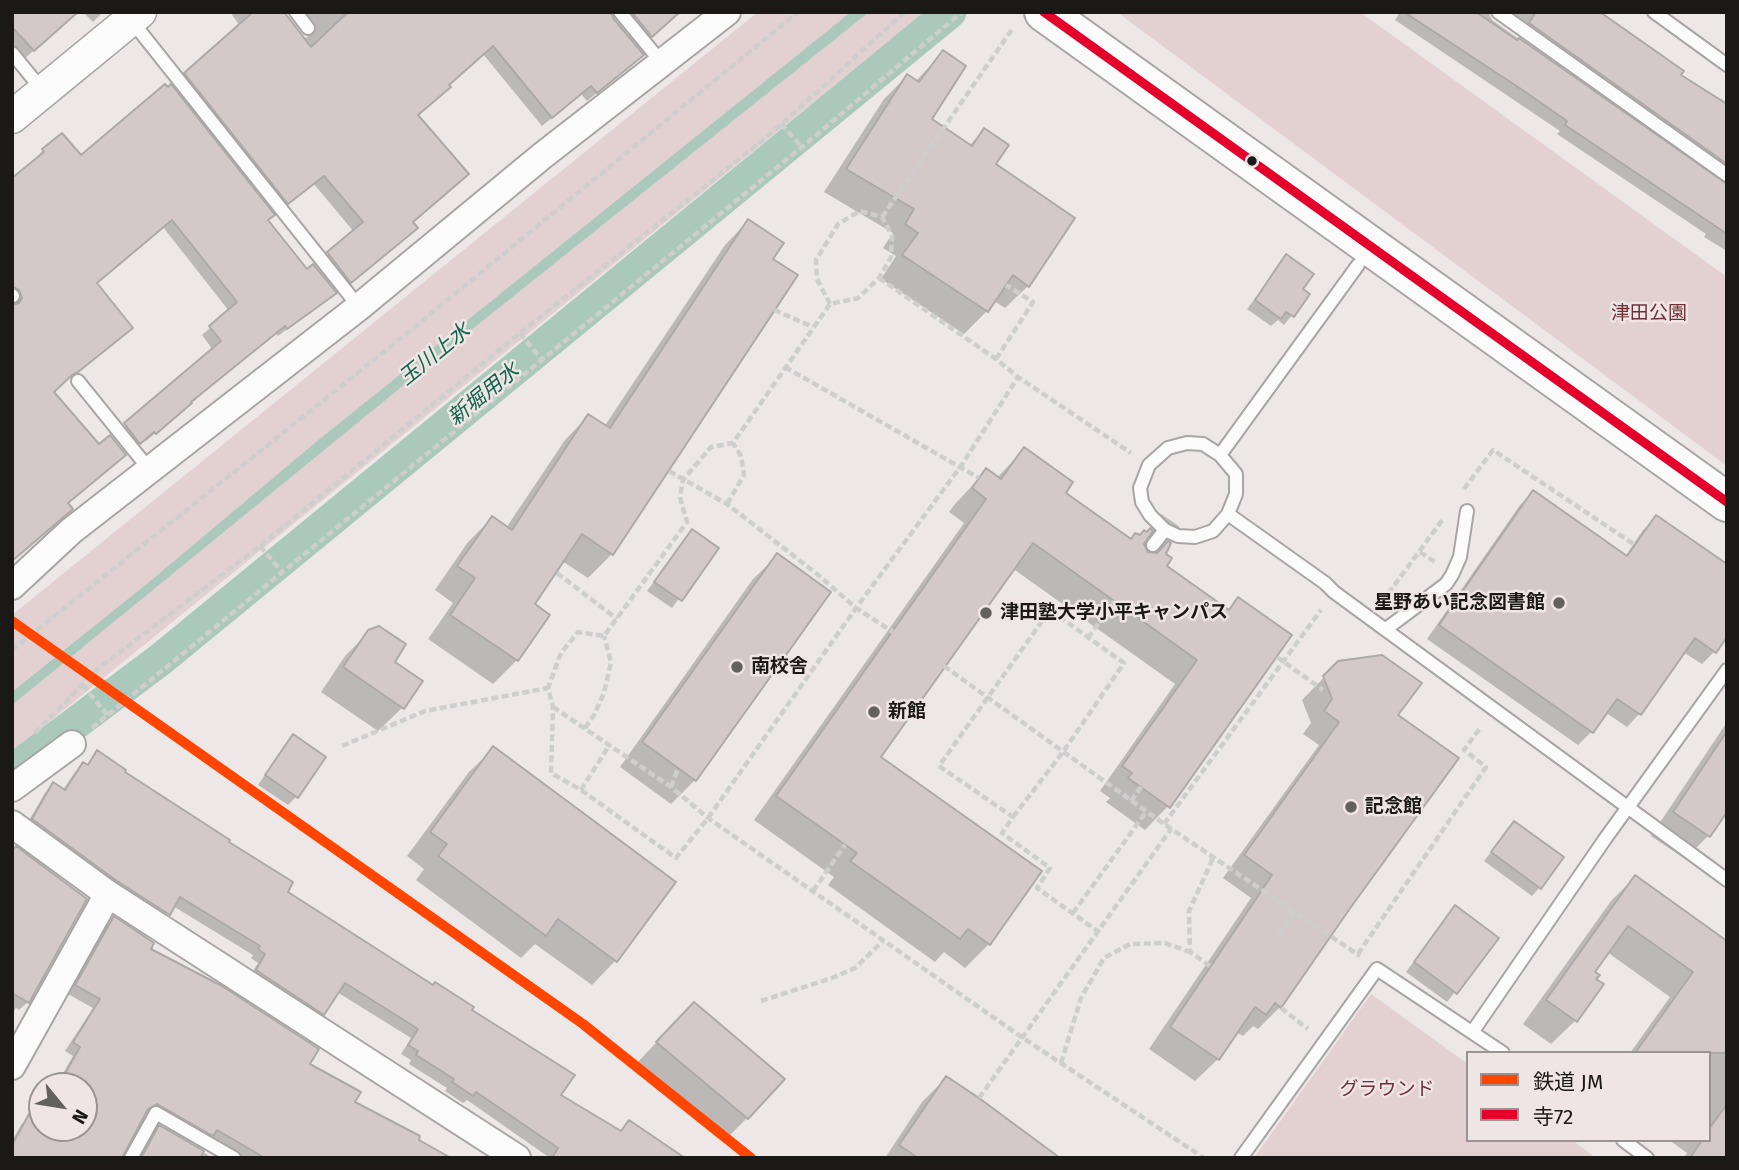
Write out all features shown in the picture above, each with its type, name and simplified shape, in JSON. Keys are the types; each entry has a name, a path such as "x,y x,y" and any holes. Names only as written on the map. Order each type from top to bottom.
{"main road":[{"path":"1032,15 1727,502"}],"street":[{"path":"12,586 71,531 359,307 542,156 727,12"},
{"path":"12,117 136,16"},
{"path":"12,788 72,744"},
{"path":"12,824 108,894 517,1158"},
{"path":"12,1066 19,1036 108,894"}],"lane":[{"path":"296,12 308,28"},
{"path":"620,12 662,63"},
{"path":"1498,12 1727,175"},
{"path":"1654,12 1727,65"},
{"path":"136,16 359,307"},
{"path":"12,53 43,92"},
{"path":"1220,455 1358,265"},
{"path":"78,381 149,470"},
{"path":"1187,443 1203,444 1220,455 1236,474 1236,494 1228,514 1213,531 1195,537 1178,536 1165,530 1142,502 1140,488 1149,465 1168,447 1187,443"},
{"path":"1386,629 1446,584 1460,557 1467,511"},
{"path":"1228,514 1727,880"},
{"path":"1153,545 1165,530"},
{"path":"1473,1031 1628,807 1727,670"},
{"path":"1241,1158 1377,969 1500,1051"},
{"path":"131,1158 156,1113 234,1158"},
{"path":"1626,1142 1647,1158"}],"path":[{"path":"12,650 396,343 798,12"},
{"path":"33,734 99,668 260,546 781,124 905,12"},
{"path":"72,744 802,147 962,12"},
{"path":"882,217 1032,15"},
{"path":"781,124 802,147"},
{"path":"604,636 687,522 680,497 683,480 711,447 733,443 830,304 858,298 879,278 891,257 892,236 882,217 860,211 838,224 816,260 817,279 830,304"},
{"path":"879,278 1018,377 1149,465"},
{"path":"996,359 1033,302 1006,285"},
{"path":"775,310 813,327"},
{"path":"520,333 542,360"},
{"path":"785,367 979,478"},
{"path":"604,636 578,632 561,653 548,688 553,707 551,773 581,790 676,858 708,818 856,608 961,466 1018,377"},
{"path":"727,504 744,475 741,456 733,443"},
{"path":"1461,495 1493,450 1635,545"},
{"path":"669,471 727,504 856,608 893,632"},
{"path":"1370,617 1444,518"},
{"path":"260,546 282,572"},
{"path":"557,573 617,619"},
{"path":"1164,824 1334,592"},
{"path":"1088,638 1114,601"},
{"path":"1013,817 939,766 1050,610 1124,663 1063,752 1002,833 1050,868 1037,888 1099,932"},
{"path":"585,728 604,693 611,662 604,636"},
{"path":"1277,657 1323,690"},
{"path":"944,666 1146,812 1377,969"},
{"path":"83,686 107,715"},
{"path":"342,746 425,711 548,688"},
{"path":"553,707 671,787 708,818 883,941 1204,1158"},
{"path":"1358,954 1486,767 1464,750 1495,709"},
{"path":"581,790 610,744"},
{"path":"671,787 678,769"},
{"path":"1130,800 1141,787"},
{"path":"1073,913 1146,812"},
{"path":"979,1098 1171,829"},
{"path":"814,891 845,845"},
{"path":"1190,951 1189,911 1213,856"},
{"path":"1279,935 1294,911"},
{"path":"761,1001 855,968 883,941"},
{"path":"1061,1063 1081,998 1104,958 1130,944 1165,943 1190,951 1210,966"},
{"path":"1281,1008 1324,1042"}],"green space":[{"path":"758,12 925,12 12,752 12,615"},
{"name":"津田公園","path":"1117,12 1360,12 1727,277 1727,466"},
{"name":"グラウンド","path":"1371,994 1466,1063 1466,1142 1575,1142 1596,1158 1254,1158"}],"water":[{"name":"玉川上水","path":"851,12 869,12 465,335 12,705 12,692 148,583 316,442"}],"building":[{"path":"12,12 78,12 34,51 12,27"},
{"path":"253,12 284,12 311,47 348,12 611,12 644,55 597,93 591,86 552,118 493,46 418,115 469,174 413,222 418,228 351,283 327,252 363,222 324,176 288,204 184,73"},
{"path":"632,12 680,12 652,37"},
{"path":"1404,12 1476,12 1517,40 1519,38 1727,184 1727,234 1565,125 1567,121 1521,89"},
{"path":"1536,12 1600,12 1684,71 1681,75 1727,104 1727,164 1529,23"},
{"path":"943,50 966,66 932,119 972,146 984,128 1009,145 996,164 1075,218 1029,287 1013,275 988,312 902,255 918,233 905,224 914,209 846,169 907,74 919,82"},
{"path":"165,84 168,87 171,84 275,215 268,220 307,269 313,264 337,293 287,329 285,326 156,434 154,432 140,444 124,423 221,341 209,326 237,302 172,220 97,283 133,328 54,392 99,444 110,435 126,455 68,503 73,509 12,561 12,305 19,303 22,298 19,290 12,286 12,178 62,133 81,155"},
{"path":"748,219 784,243 773,259 798,275 613,555 582,534 535,604 550,615 518,661 450,615 475,578 457,566 492,516 512,530 588,414 610,428"},
{"path":"1286,254 1314,274 1303,289 1310,294 1294,317 1286,312 1281,319 1255,300"},
{"path":"1024,447 1073,482 1066,493 1131,539 1135,533 1140,535 1150,528 1153,531 1144,544 1148,552 1157,553 1168,541 1171,543 1166,554 1172,558 1167,566 1229,610 1238,597 1292,635 1170,808 1128,778 1132,773 1122,766 1197,660 1033,543 881,757 1042,871 990,945 968,929 960,939 850,861 857,853 776,796 986,499 972,488 986,468 1001,479"},
{"path":"1533,490 1627,556 1656,515 1727,564 1727,637 1716,653 1695,638 1641,715 1617,699 1593,733 1439,625"},
{"path":"692,529 719,548 682,601 654,582"},
{"name":"南校舎","path":"777,553 831,592 696,781 642,742"},
{"path":"379,626 406,644 395,662 423,681 404,709 343,667 368,630"},
{"path":"1382,655 1422,683 1398,715 1459,758 1281,1008 1275,1003 1266,1015 1255,1007 1219,1060 1170,1027 1272,875 1244,855 1339,722 1324,711 1332,699 1323,676 1338,661"},
{"path":"1727,731 1727,812 1710,837 1673,812"},
{"path":"293,734 326,757 298,798 265,775"},
{"path":"493,746 676,882 617,962 558,919 546,936 438,856 447,844 430,832"},
{"path":"97,750 126,770 125,772 293,882 288,892 433,985 435,982 474,1007 472,1010 575,1075 561,1095 621,1131 629,1120 685,1158 552,1158 558,1148 476,1092 473,1096 452,1082 454,1079 416,1055 418,1051 408,1045 418,1029 345,983 324,1015 256,970 265,954 258,949 260,946 180,897 170,915 117,881 32,819 53,782 65,790 83,762 88,765"},
{"path":"1514,821 1564,857 1541,889 1491,852"},
{"path":"16,846 87,899 29,1003 12,993 12,851"},
{"path":"1635,875 1727,941 1727,1053 1636,1051 1693,972 1628,926 1595,972 1600,975 1596,979 1604,984 1577,1022 1546,1000"},
{"path":"1455,905 1499,938 1457,994 1414,962"},
{"path":"114,916 154,943 151,949 222,986 319,1049 310,1064 361,1092 355,1102 420,1136 419,1140 451,1158 265,1158 217,1130 213,1136 157,1104 148,1109 122,1158 12,1158 12,1145 28,1116 28,1142 98,1142 98,1072 66,1072 80,1047 73,1042 100,999 75,985"},
{"path":"694,1002 785,1079 748,1119 656,1042"},
{"path":"946,1076 1060,1158 918,1158 899,1145"},
{"path":"1727,1104 1727,1158 1690,1158 1701,1142 1711,1142 1711,1126"},
{"path":"159,1125 204,1151 200,1158 141,1158"}],"waterway":[{"name":"新堀用水","path":"12,771 161,659 950,12"}],"rail line":[{"name":"JM","path":"12,621 583,1024 751,1158"}],"transit line":[{"name":"寺72","path":"1044,12 1727,502"}],"place":[{"name":"星野あい記念図書館","path":"1559,603"},
{"name":"津田塾大学小平キャンパス","path":"986,613"},
{"name":"南校舎","path":"737,667"},
{"name":"新館","path":"874,712"},
{"name":"記念館","path":"1351,807"}]}
